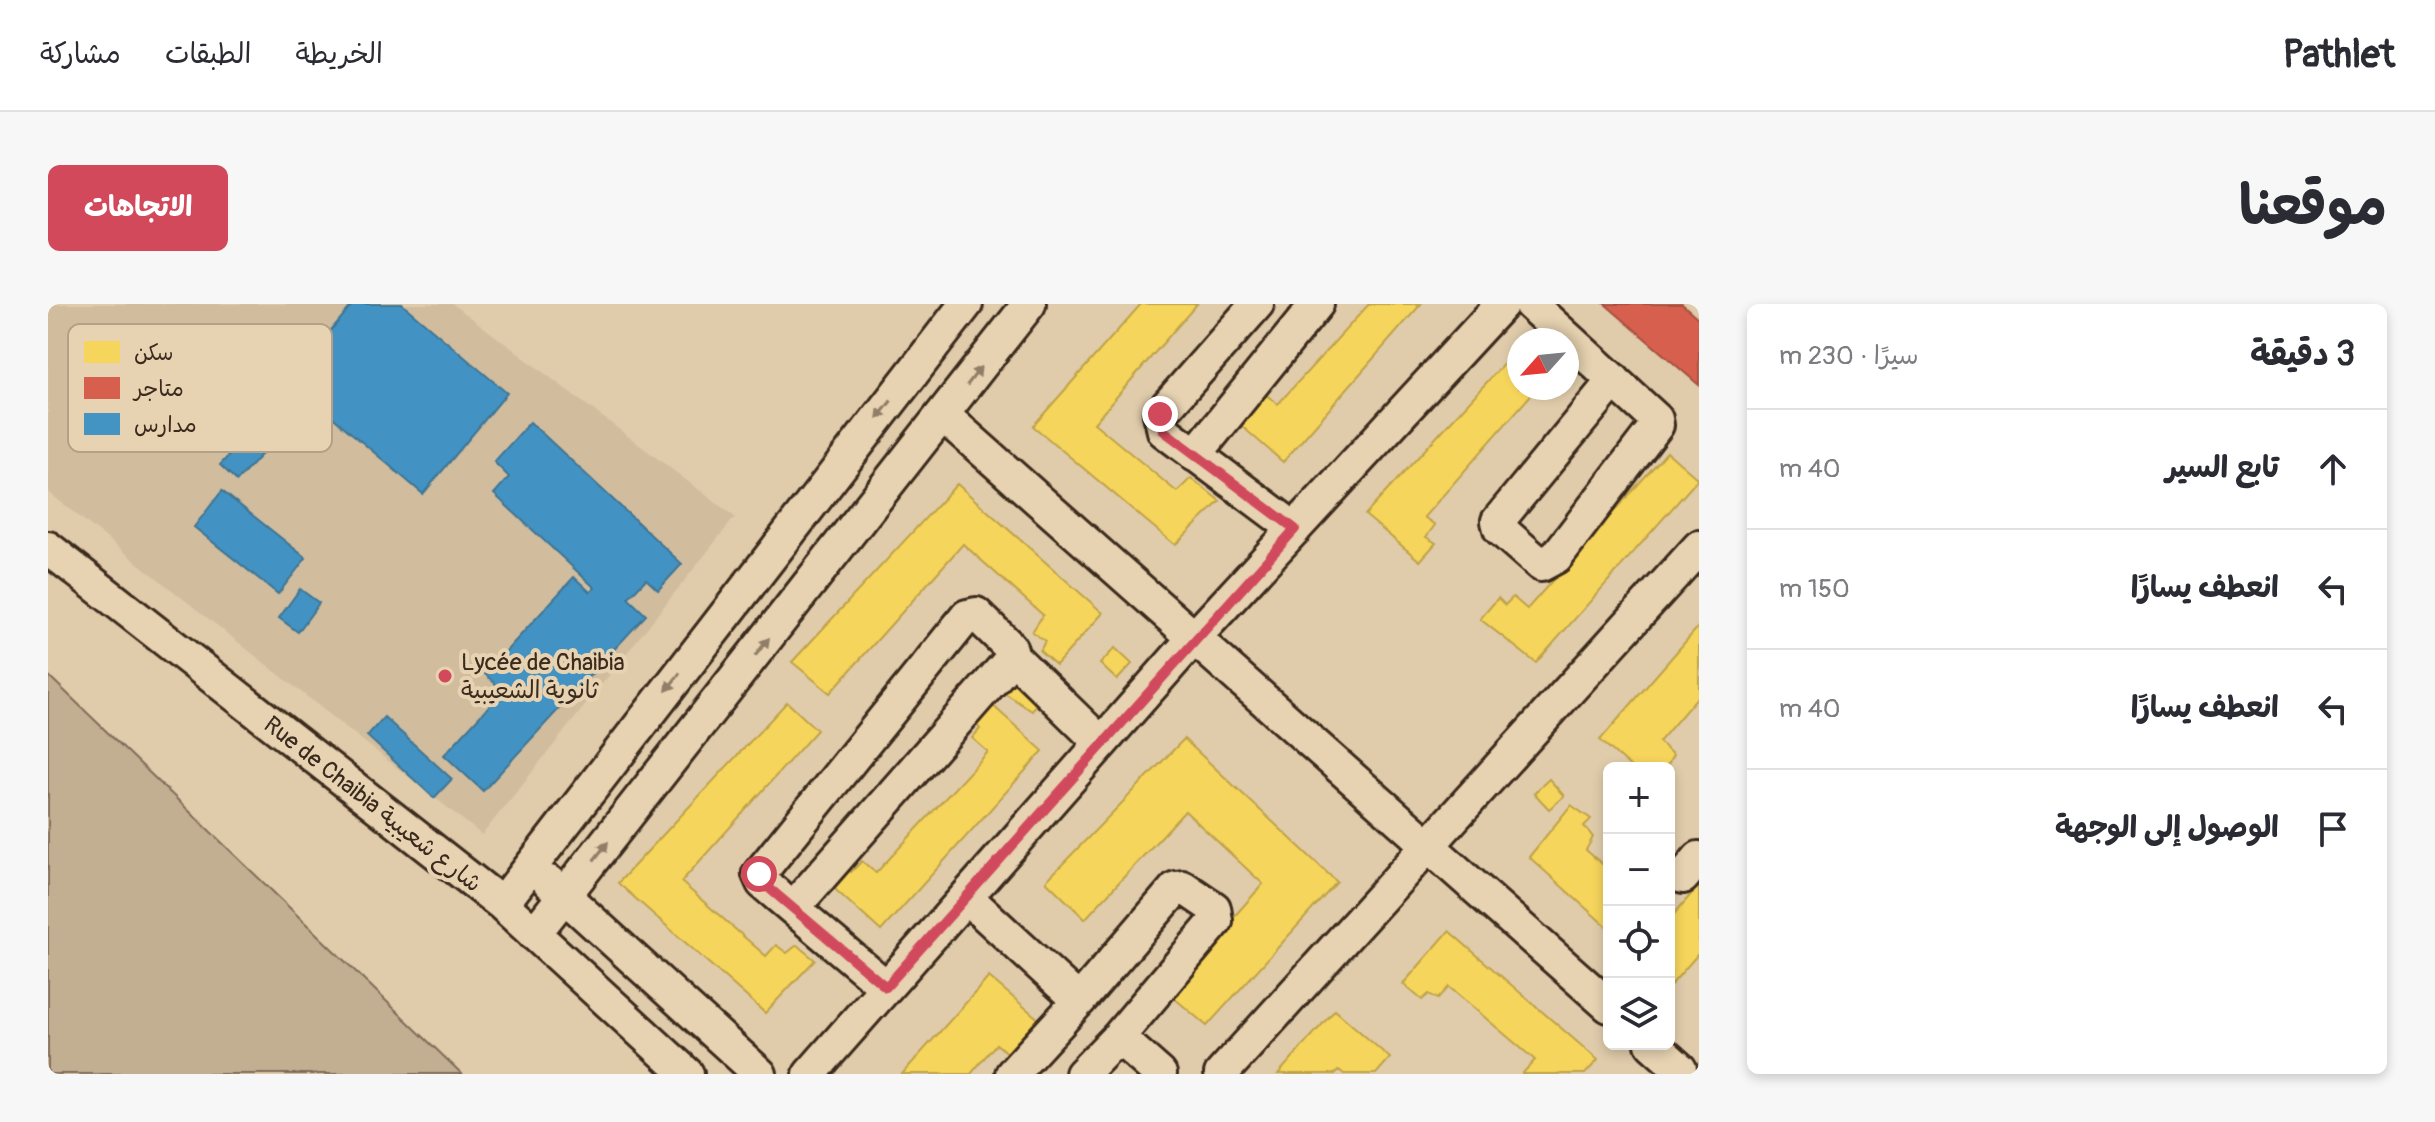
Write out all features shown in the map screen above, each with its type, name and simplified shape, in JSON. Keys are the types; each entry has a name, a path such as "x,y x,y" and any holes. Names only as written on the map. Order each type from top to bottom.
{"street":[{"path":"502,904 966,304"},
{"path":"534,934 1029,304"},
{"path":"1257,304 1160,414 1164,431 1295,529"},
{"path":"1195,455 1317,304"},
{"path":"810,1074 1194,638 1502,304"},
{"path":"1530,304 1614,380 1656,419 1657,425 1556,557 1541,565 1500,529 1498,521 1614,380"},
{"path":"944,416 1603,1001"},
{"path":"1221,1074 1699,547"},
{"name":"Rue de Chaibia شارع شعيبية","path":"48,548 502,904 687,1074"},
{"path":"886,987 763,883 759,874 967,616 976,614 984,619 1010,647 1013,657 1101,743"},
{"path":"793,908 1013,657"},
{"path":"819,796 862,829"},
{"path":"531,866 760,1074"},
{"path":"1012,1074 1176,888 1183,887 1214,908 1216,921 1118,1037 1082,1074"},
{"path":"966,897 1079,1001"},
{"path":"1118,1037 1160,1074"},
{"path":"1662,1050 1685,1064"}],"shaded area":[{"name":"Lycée de Chaibia ثانوية الشعيبية","path":"52,304 453,304 735,517 482,835 48,492 48,311"},
{"path":"48,675 462,1074 48,1074"}],"building: سكن":[{"path":"1141,304 1197,304 1094,423 1177,492 1191,478 1220,501 1175,545 1033,426"},
{"path":"1369,304 1421,304 1283,462 1230,416 1265,394 1278,404"},
{"path":"1507,360 1507,400 1526,400 1424,517 1435,525 1426,537 1436,543 1420,561 1365,515"},
{"path":"1667,452 1698,479 1536,663 1480,619 1498,598 1505,605 1513,597 1527,609"},
{"path":"957,484 1103,613 1056,665 1040,651 1045,641 1032,632 1043,615 963,544 830,693 792,662"},
{"path":"1699,626 1699,695 1659,742 1673,755 1669,762 1625,762 1600,740"},
{"path":"1115,648 1132,664 1117,680 1100,664"},
{"path":"1012,678 1041,696 1032,711 1003,692"},
{"path":"787,702 817,730 681,882 766,956 776,945 787,953 797,945 815,960 765,1013 618,883"},
{"path":"990,703 1043,751 881,931 828,883 845,865 851,872 862,861 876,873 988,752 972,738 980,729 973,720"},
{"path":"1184,739 1337,882 1207,1026 1167,992 1263,884 1185,811 1085,919 1046,881"},
{"path":"1549,779 1564,796 1549,809 1534,793"},
{"path":"1571,805 1591,819 1584,826 1593,837 1586,850 1603,865 1603,924 1529,857"},
{"path":"1699,885 1699,953 1675,980 1675,978 1675,913"},
{"path":"1449,931 1598,1060 1585,1074 1522,1074 1535,1060 1449,987 1438,999 1429,994 1422,1000 1403,984"},
{"path":"989,977 1048,1027 1018,1061 996,1044 971,1074 902,1074"},
{"path":"1335,1010 1390,1058 1376,1074 1344,1074 1339,1070 1335,1074 1278,1074"}],"building: متاجر":[{"path":"1605,304 1682,304 1699,319 1699,385"}],"building: مدارس":[{"path":"353,304 402,304 507,393 423,494 332,417 332,329"},
{"path":"530,422 682,564 658,590 646,579 628,598 646,615 483,791 444,755 503,691 485,674 574,577 590,592 595,588 494,494 509,477 494,462"},
{"path":"232,452 264,452 237,481 220,465"},
{"path":"222,491 306,558 278,594 194,527"},
{"path":"300,589 319,603 298,632 279,618"},
{"path":"384,717 452,779 434,798 367,736"}],"place":[{"name":"Lycée de Chaibia ثانوية الشعيبية","path":"445,676"}],"route":[{"path":"759,874 763,883 886,987 1194,638 1295,529 1164,431 1160,414"}]}
